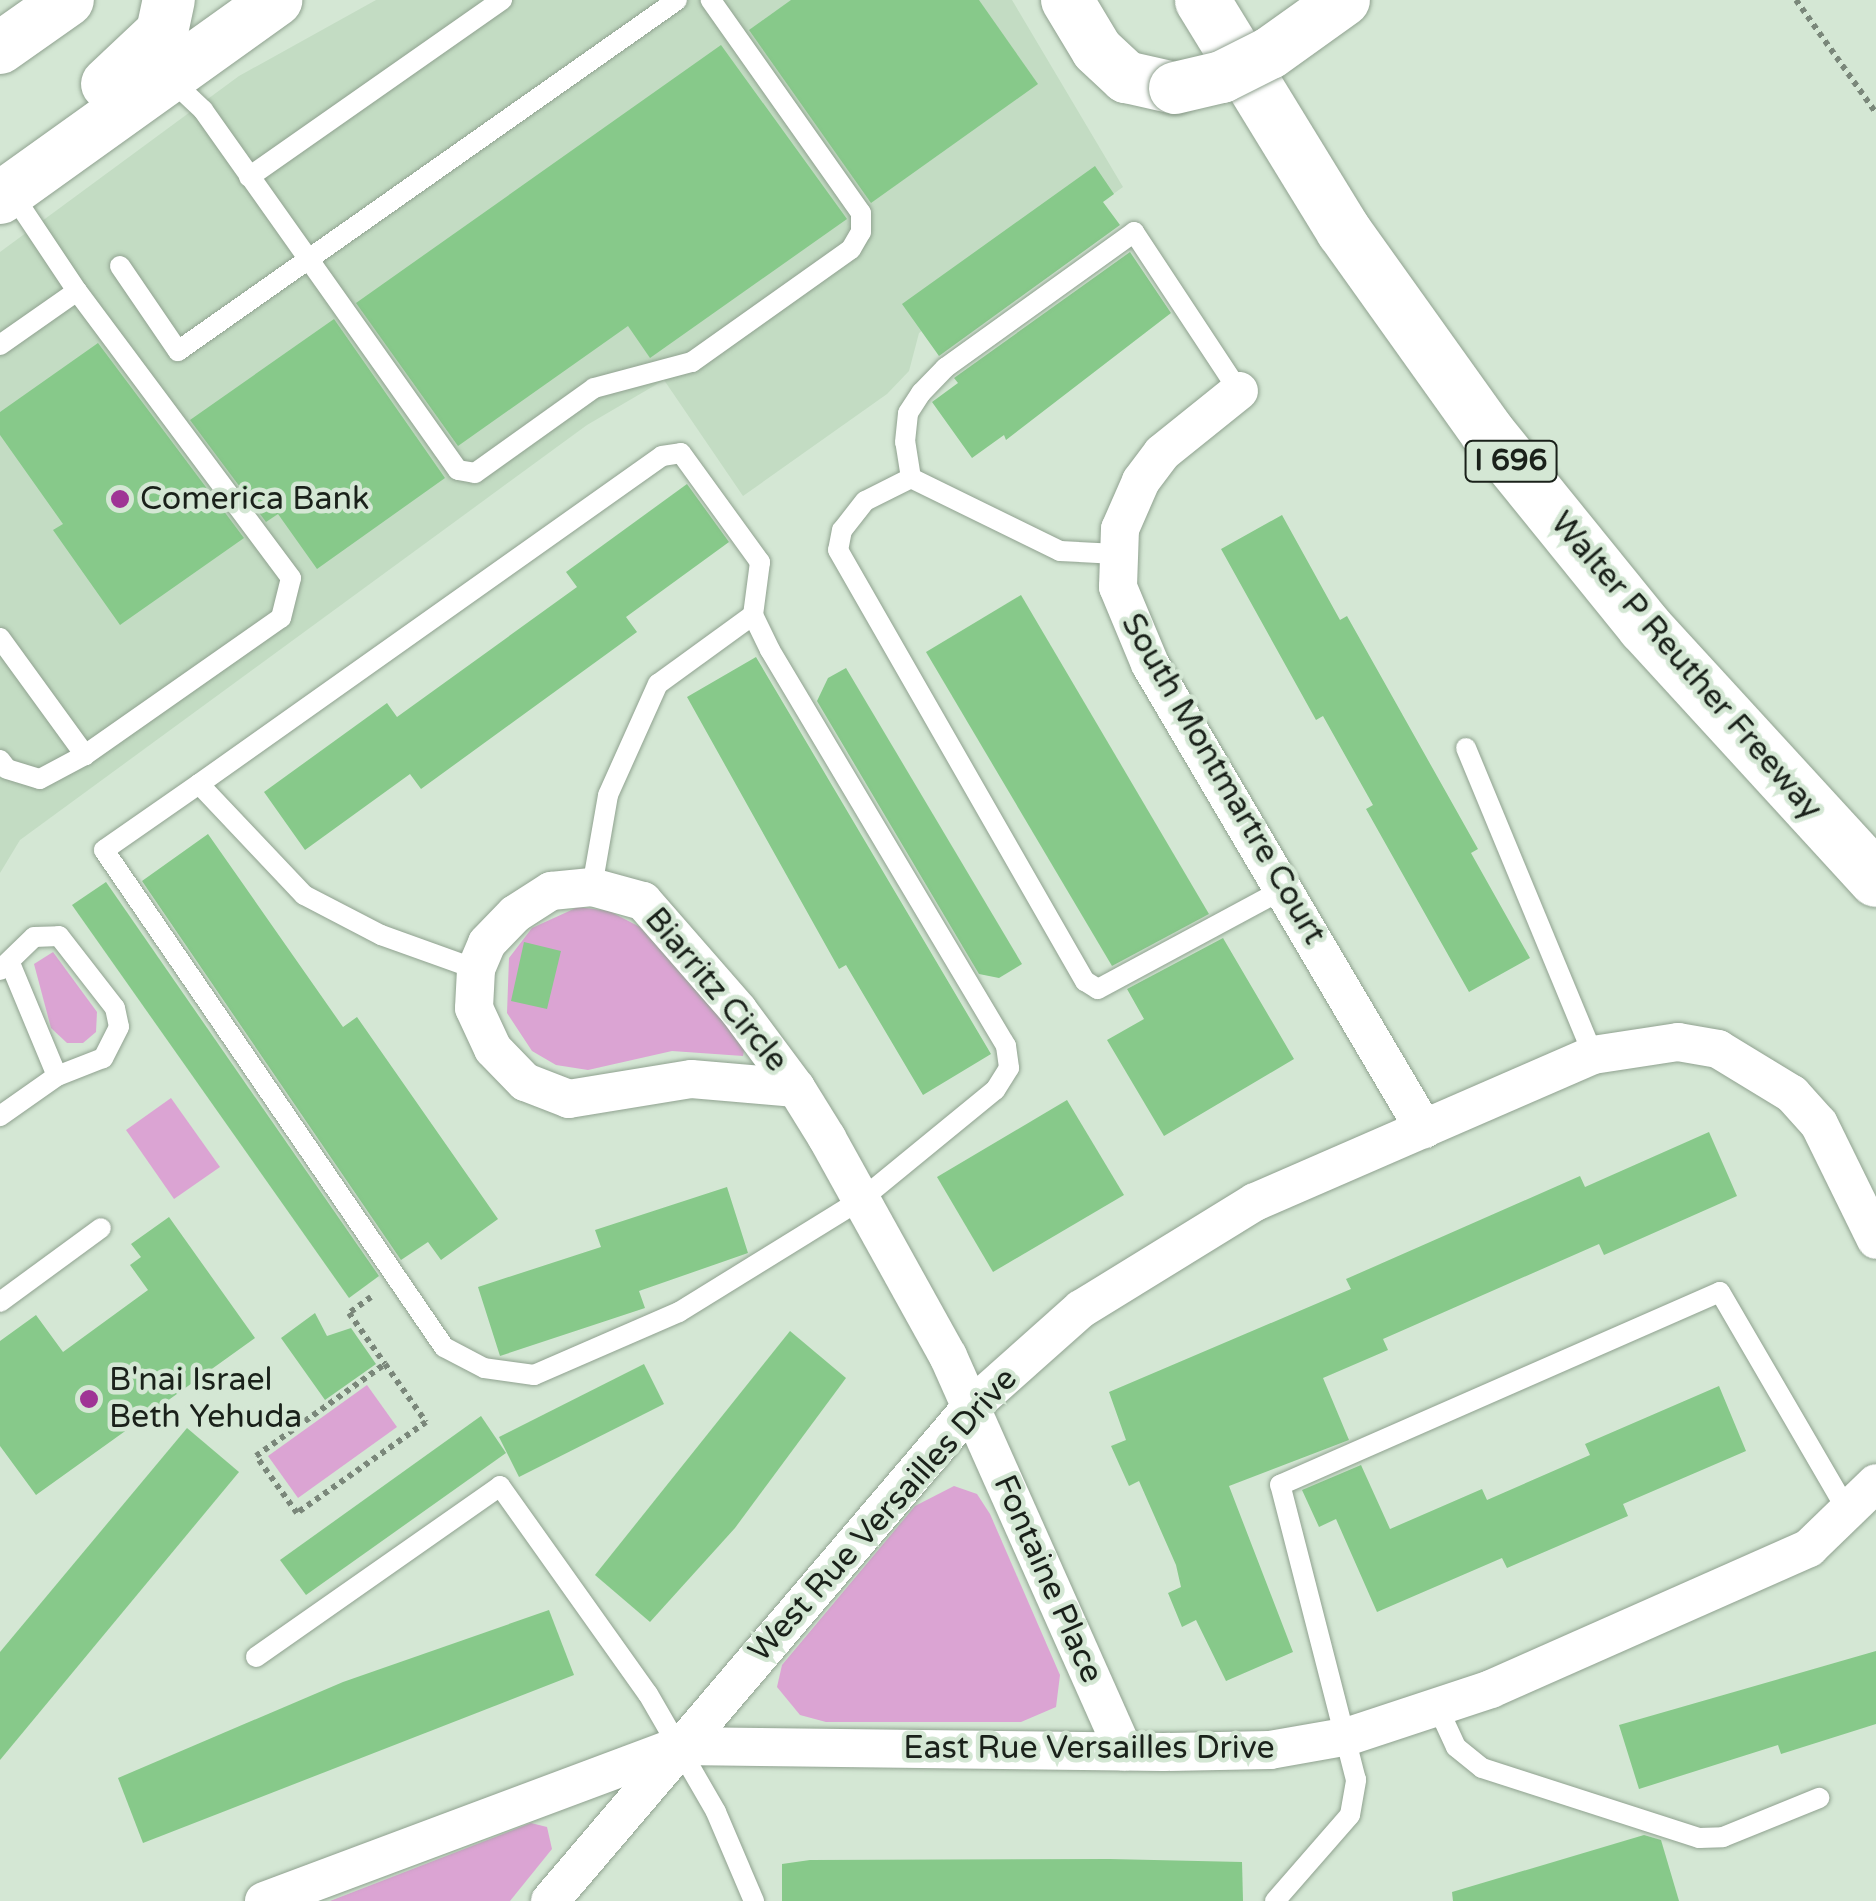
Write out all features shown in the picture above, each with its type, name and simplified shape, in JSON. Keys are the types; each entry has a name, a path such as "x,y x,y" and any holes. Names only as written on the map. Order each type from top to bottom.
{"highway":[{"name":"Walter P Reuther Freeway","path":"1202,0 1343,230 1488,432 1644,626 1876,879"}],"main road":[{"path":"0,48 68,0"},
{"path":"3,181 124,72 162,32 169,0"},
{"path":"3,181 277,0"},
{"path":"1067,0 1097,50 1126,77 1175,88 1222,76 1270,53 1344,0"}],"street":[{"name":"South Montmartre Court","path":"1240,391 1162,453 1141,481 1120,529 1117,554 1129,623 1424,1129"},
{"name":"Biarritz Circle","path":"796,1088 690,1079 569,1099 524,1082 493,1049 474,1008 476,969 488,943 515,914 551,892 592,887 643,901 796,1088 862,1199 972,1406"},
{"name":"West Rue Versailles Drive","path":"264,1901 679,1746 972,1406 1081,1309 1190,1238 1593,1055 1678,1042 1718,1049 1755,1068 1820,1124 1873,1234"},
{"name":"Fontaine Place","path":"972,1406 1124,1752"},
{"name":"East Rue Versailles Drive","path":"679,1746 1270,1750 1349,1736 1438,1708 1808,1548 1849,1514 1876,1483"},
{"path":"550,1901 679,1746"}],"lane":[{"path":"248,178 502,0"},
{"path":"120,266 178,351 677,0"},
{"path":"166,76 202,110 458,470 475,472 594,388 692,362 851,249 861,232 861,213 711,0"},
{"path":"0,760 7,769 40,779 85,755 281,618 291,578 77,291 3,181"},
{"path":"912,478 904,442 908,414 921,393 945,368 1134,232 1240,391"},
{"path":"0,345 77,291"},
{"path":"680,452 760,562 753,614 1006,1046 1009,1068 995,1090 862,1199 678,1312 534,1375 484,1368 444,1347 104,850 199,784 662,456 680,452"},
{"path":"912,478 1060,551 1117,554"},
{"path":"912,478 865,501 842,530 838,550 1085,982 1098,989 1284,889"},
{"path":"592,887 608,795 658,684 753,614"},
{"path":"0,638 85,755"},
{"path":"1466,748 1593,1055"},
{"path":"199,784 304,895 381,935 476,969"},
{"path":"0,1116 57,1076 108,1054 119,1027 115,1008 59,936 34,936 5,967 57,1076"},
{"path":"0,1302 101,1228"},
{"path":"1276,1901 1350,1815 1356,1780 1349,1736 1280,1485 1720,1292 1849,1514"},
{"path":"256,1657 500,1486 679,1746 754,1901"},
{"path":"1438,1708 1456,1747 1482,1768 1699,1838 1723,1836 1819,1798"}],"path":[{"path":"1796,0 1876,113"},
{"path":"385,1364 256,1456 297,1514 426,1422 385,1364 348,1313 396,1278"}],"shaded area":[{"path":"376,0 1012,0 1123,187 919,333 909,371 887,394 743,496 664,380 587,425 20,840 0,873 0,252 239,76"},
{"path":"578,907 609,911 640,927 745,1045 743,1056 672,1051 588,1070 556,1065 532,1051 507,1013 509,958 532,928"},
{"path":"53,952 97,1012 96,1032 83,1043 67,1043 51,1028 34,964"},
{"path":"171,1098 220,1167 174,1199 126,1130"},
{"path":"367,1385 397,1427 298,1498 268,1456"},
{"path":"954,1486 977,1494 990,1514 1060,1675 1056,1707 1021,1722 826,1722 800,1715 777,1687 782,1665 915,1506"},
{"path":"531,1823 547,1827 552,1849 510,1901 330,1901"}],"building":[{"path":"791,0 979,0 1038,84 871,203 749,30"},
{"path":"721,45 847,219 650,358 628,326 458,446 356,303"},
{"path":"1095,166 1114,194 1103,202 1120,225 939,356 902,304"},
{"path":"1130,252 1171,313 1006,440 1004,435 972,458 932,402 958,383 954,378"},
{"path":"334,319 445,478 317,569 278,514 266,522 190,420"},
{"name":"Comerica Bank","path":"98,343 244,538 120,625 53,530 63,524 0,435 0,412"},
{"path":"687,484 729,542 626,617 637,632 421,789 410,774 305,850 264,792 387,703 397,717 577,587 566,572"},
{"path":"1282,515 1340,620 1347,616 1478,849 1471,853 1530,958 1469,992 1366,809 1373,805 1323,716 1316,720 1221,549"},
{"path":"1021,595 1209,914 1112,966 926,652"},
{"path":"756,657 991,1054 923,1095 846,965 839,969 687,697"},
{"path":"846,668 1022,964 999,978 979,974 817,701 828,678"},
{"path":"208,834 343,1027 357,1017 498,1219 441,1260 428,1242 401,1260 142,881"},
{"path":"106,882 379,1276 349,1298 72,905"},
{"path":"1223,938 1294,1059 1164,1136 1107,1040 1144,1019 1127,989"},
{"path":"524,942 561,951 547,1009 511,1001"},
{"path":"1067,1100 1124,1195 993,1272 937,1177"},
{"path":"1709,1132 1737,1196 1604,1255 1599,1244 1383,1339 1388,1350 1323,1378 1349,1440 1229,1486 1293,1652 1226,1681 1196,1620 1182,1627 1168,1593 1181,1587 1176,1565 1139,1481 1129,1486 1111,1446 1126,1440 1109,1392 1351,1289 1346,1279 1580,1176 1585,1187"},
{"path":"727,1187 748,1253 639,1291 645,1308 500,1356 478,1287 601,1247 595,1230"},
{"name":"B'nai Israel Beth Yehuda","path":"169,1217 255,1338 36,1495 0,1446 0,1341 36,1315 63,1352 148,1290 130,1265 141,1257 131,1244"},
{"path":"315,1313 327,1336 351,1328 376,1364 325,1400 281,1338"},
{"path":"790,1331 846,1378 735,1528 650,1622 595,1575"},
{"path":"644,1364 664,1404 519,1477 499,1437"},
{"path":"1719,1386 1746,1451 1623,1504 1628,1516 1507,1568 1502,1558 1377,1612 1336,1519 1319,1527 1302,1490 1361,1465 1390,1529 1482,1489 1487,1500 1590,1455 1585,1444"},
{"path":"481,1416 506,1453 306,1595 280,1560"},
{"path":"187,1428 239,1472 0,1760 0,1652"},
{"path":"549,1610 574,1675 143,1843 118,1778 343,1682"},
{"path":"1876,1651 1876,1724 1781,1754 1778,1745 1639,1789 1619,1725"},
{"path":"1644,1835 1661,1840 1679,1901 1453,1901 1452,1892"},
{"path":"810,1860 1242,1862 1243,1901 782,1901 782,1864"}],"place":[{"name":"Comerica Bank","path":"120,499"},
{"name":"B'nai Israel Beth Yehuda","path":"89,1399"}]}
